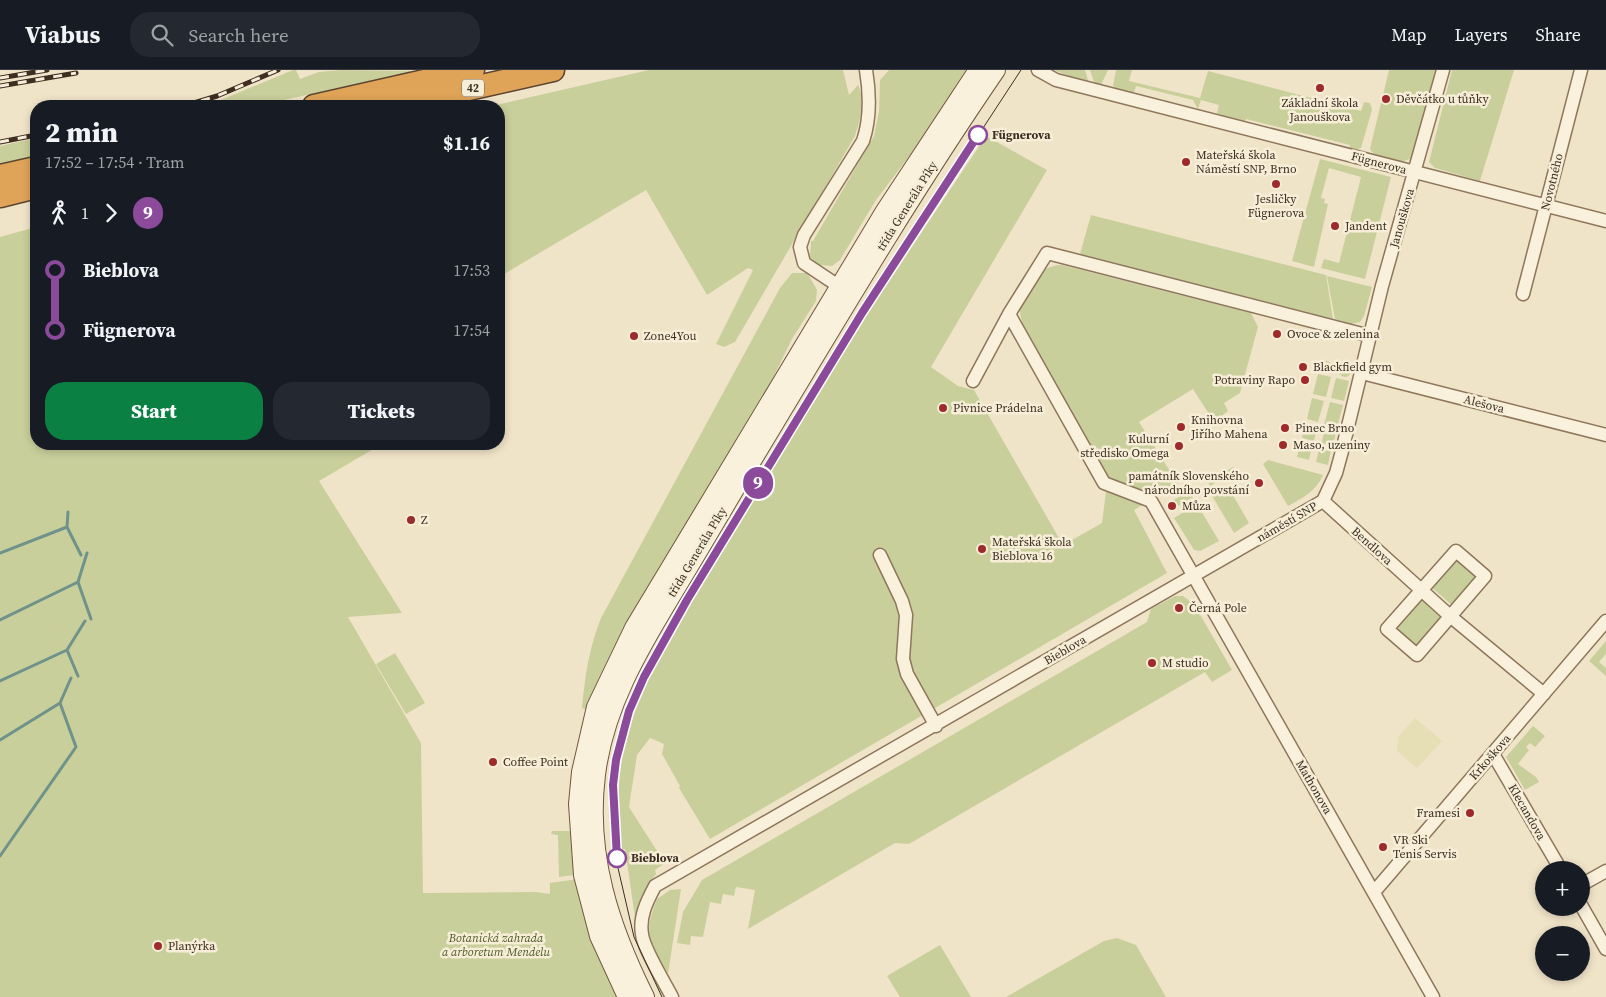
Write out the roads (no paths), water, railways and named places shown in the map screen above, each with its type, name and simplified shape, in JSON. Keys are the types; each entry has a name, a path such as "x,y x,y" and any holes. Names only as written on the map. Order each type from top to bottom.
{"highway":[{"name":"42","path":"340,100 472,70"},
{"name":"42","path":"420,100 553,70"},
{"path":"0,196 30,188"}],"main road":[{"name":"třída Generála Píky","path":"645,997 615,932 605,900 597,864 594,833 596,773 607,727 618,694 647,636 846,291 885,211 978,70"},
{"name":"třída Generála Píky","path":"627,997 600,936 583,875 578,804 581,772 596,707 634,628 846,291 996,70"}],"street":[{"path":"846,291 804,263 800,246 804,235 863,141 868,125 869,110 866,70"},
{"name":"Fügnerova","path":"1038,70 1056,80 1606,221"},
{"name":"Janouškova","path":"1370,336 1443,70"},
{"name":"Novotného","path":"1523,294 1581,70"},
{"path":"973,382 1009,314 1047,252 1370,336"},
{"path":"1009,314 1104,482 1150,501 1195,576"},
{"name":"náměstí SNP","path":"1195,576 1323,501 1336,473 1370,336"},
{"name":"Alešova","path":"1362,373 1606,435"},
{"name":"Bendlova","path":"1323,501 1421,591 1544,694"},
{"path":"1456,551 1485,576 1416,654 1387,629 1421,591 1456,551"},
{"path":"880,555 902,600 906,615 903,659 907,674 936,726"},
{"name":"Bieblova","path":"672,997 642,936 642,919 647,901 655,886 1195,576"},
{"name":"Mathonova","path":"1195,576 1433,997"},
{"name":"Krkoškova","path":"1374,892 1606,620"},
{"name":"Klecandova","path":"1493,754 1556,861"},
{"path":"1590,880 1606,871"},
{"path":"1587,916 1606,949"}],"waterway":[{"path":"0,553 67,527 68,512"},
{"path":"67,527 81,555"},
{"path":"0,620 78,582 87,553"},
{"path":"78,582 91,619"},
{"path":"0,681 67,650 85,621"},
{"path":"67,650 78,676"},
{"path":"0,740 60,703 71,678"},
{"path":"0,856 76,747 60,703"}],"tram line":[{"path":"662,997 634,937 618,868 613,785 616,760 629,711 662,642 862,313 1021,70"},
{"name":"9","path":"617,858 613,806 616,760 629,711 644,677 687,600 862,313 978,135"}],"railway":[{"path":"0,78 47,70"},
{"path":"204,100 278,70"},
{"path":"0,86 76,73"},
{"path":"0,142 30,136"}],"place":[{"name":"Základní škola Janouškova","path":"1320,88"},
{"name":"Děvčátko u tůňky","path":"1386,99"},
{"name":"Fügnerova","path":"978,135"},
{"name":"Mateřská škola Náměstí SNP, Brno","path":"1186,162"},
{"name":"Jesličky Fügnerova","path":"1276,184"},
{"name":"Jandent","path":"1335,226"},
{"name":"Ovoce & zelenina","path":"1277,334"},
{"name":"Zone4You","path":"634,336"},
{"name":"Blackfield gym","path":"1303,367"},
{"name":"Potraviny Rapo","path":"1305,380"},
{"name":"Pivnice Prádelna","path":"943,408"},
{"name":"Knihovna Jiřího Mahena","path":"1181,427"},
{"name":"Pinec Brno","path":"1285,428"},
{"name":"Maso, uzeniny","path":"1283,445"},
{"name":"Kulurní středisko Omega","path":"1179,446"},
{"name":"památník Slovenského národního povstání","path":"1259,483"},
{"name":"Můza","path":"1172,506"},
{"name":"Z","path":"411,520"},
{"name":"Mateřská škola Bieblova 16","path":"982,549"},
{"name":"Černá Pole","path":"1179,608"},
{"name":"M studio","path":"1152,663"},
{"name":"Coffee Point","path":"493,762"},
{"name":"Framesi","path":"1470,813"},
{"name":"VR Ski Tenis Servis","path":"1383,847"},
{"name":"Bieblova","path":"617,858"},
{"name":"Planýrka","path":"158,946"}],"park label":[{"name":"Botanická zahrada a arboretum Mendelu","path":"496,945"}]}
